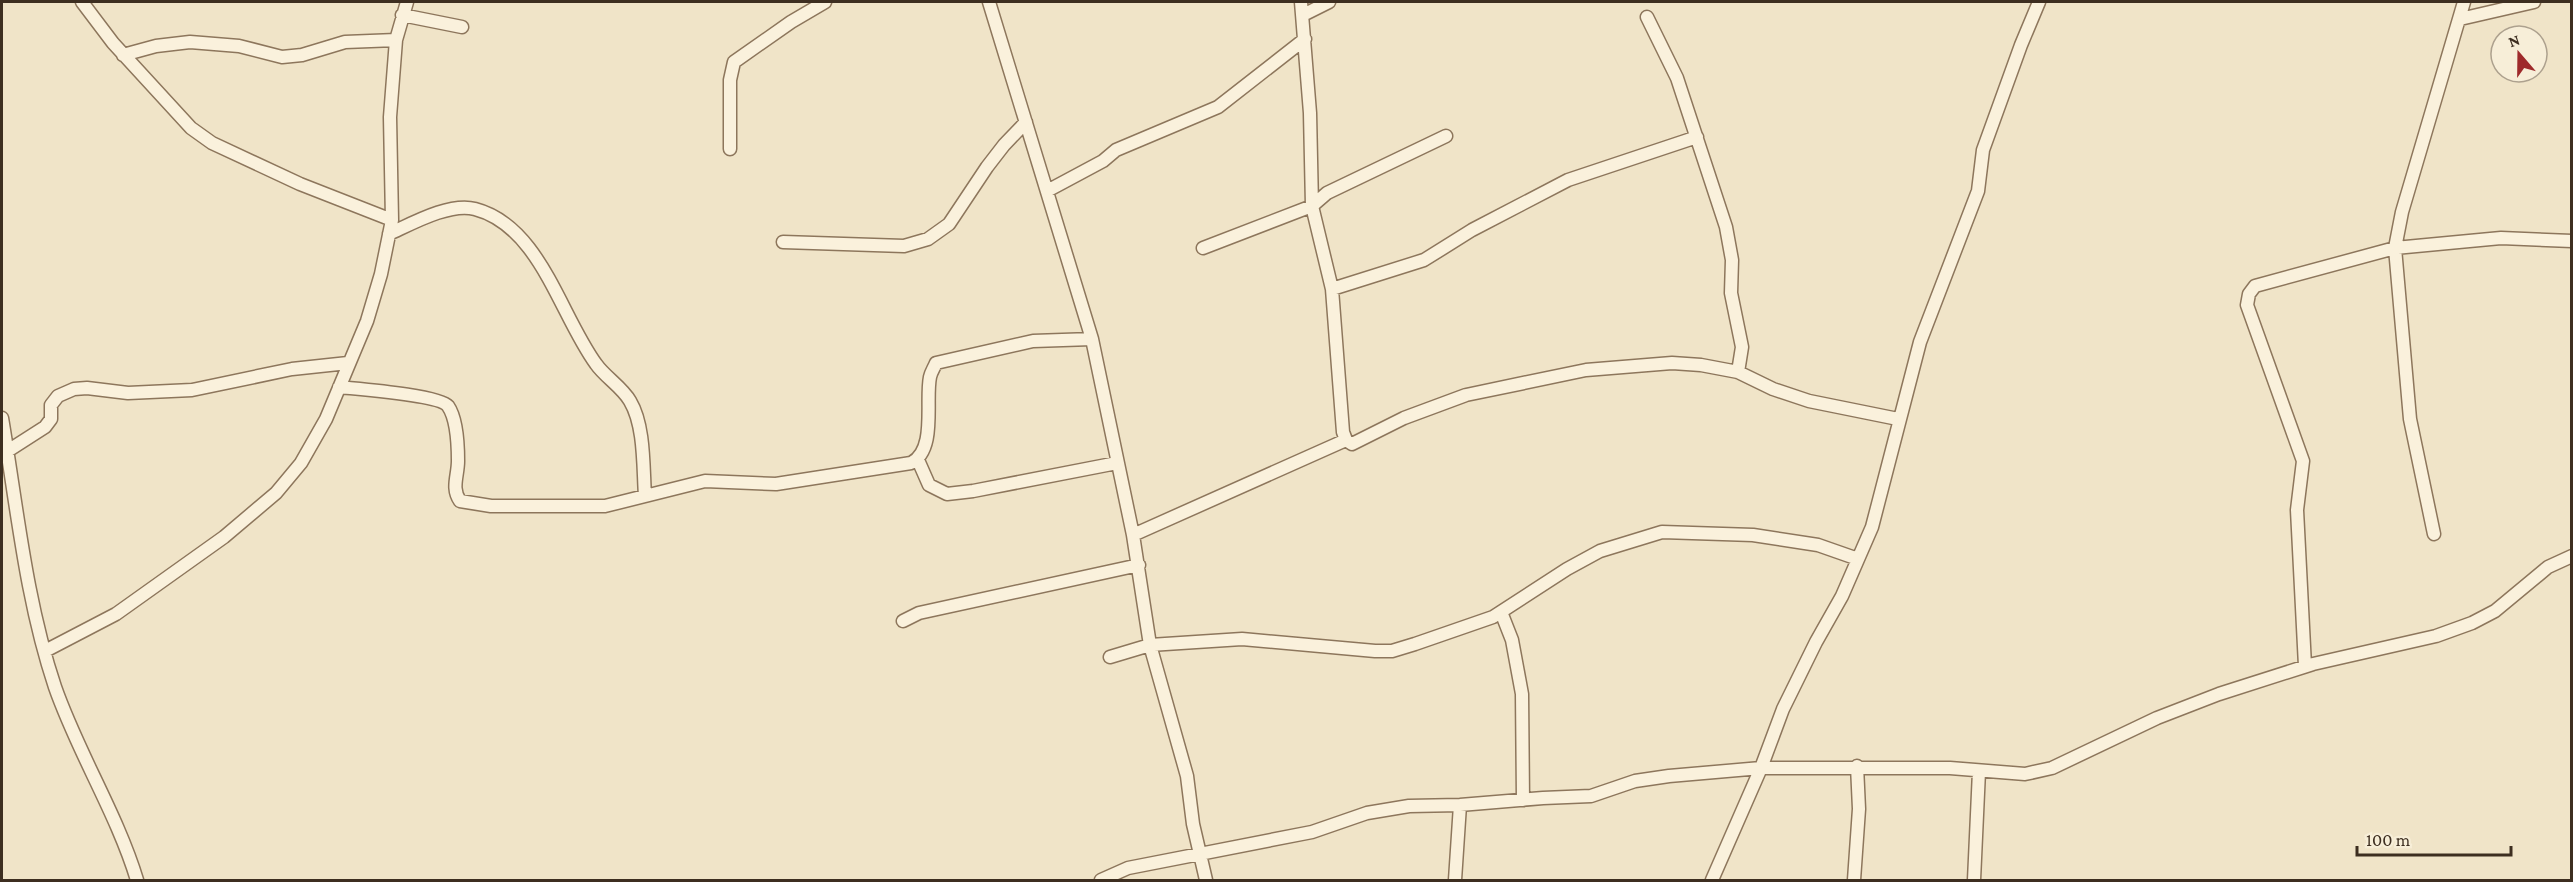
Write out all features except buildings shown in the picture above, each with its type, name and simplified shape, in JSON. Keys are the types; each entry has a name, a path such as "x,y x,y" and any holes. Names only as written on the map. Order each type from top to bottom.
{"street":[{"path":"82,2 123,55 191,128 212,143 300,184 392,220"},
{"path":"45,651 116,614 224,537 276,493 301,463 326,419 367,321 381,274 392,220 390,117 396,40 407,2"},
{"path":"730,149 730,81 734,62 791,22 825,2"},
{"path":"988,2 1092,339 1139,565 1150,645 1187,776 1193,824 1206,880"},
{"path":"1301,2 1310,113 1312,206 1332,289 1342,432 1346,440 1352,444 1404,418 1466,395 1586,370 1672,363 1701,365 1738,372 1773,389 1809,401 1898,419"},
{"path":"1302,15 1329,2"},
{"path":"1712,880 1761,768 1783,709 1842,596 1872,527 1898,419 1920,342 1978,191 1983,150 2039,2"},
{"path":"2434,534 2410,419 2395,248 2402,212 2464,2"},
{"path":"2460,20 2534,2"},
{"path":"402,15 462,27"},
{"path":"1647,17 1677,78 1726,227 1732,260 1731,293 1742,346 1738,372"},
{"path":"1047,191 1087,170 1126,145 1218,107 1305,39"},
{"path":"123,55 156,46 190,42 239,46 282,57 302,55 345,42 396,40"},
{"path":"783,242 904,246 928,239 950,224 987,167 1026,122"},
{"path":"1203,248 1312,206 1328,193 1446,136"},
{"path":"1332,289 1424,260 1472,230 1568,180 1697,137"},
{"path":"389,234 445,210 473,208 502,219 533,253 596,364 630,401 642,445 645,496"},
{"path":"2305,666 2297,510 2303,461 2247,306 2249,294 2255,286 2395,248 2501,238 2571,241"},
{"path":"1092,339 1034,341 936,363 930,376 928,432 918,459 929,485 947,494 1117,463"},
{"path":"5,453 45,427 51,419 51,405 58,396 74,389 87,388 128,393 192,390 292,369 348,363"},
{"path":"339,387 390,392 438,400 447,404 457,441 459,463 454,486 460,501 492,506 604,506 705,481 776,484 889,467 918,459"},
{"path":"2,418 5,453 45,651 65,711 129,854 137,880"},
{"path":"1133,535 1346,440"},
{"path":"1110,657 1150,645 1242,639 1392,651 1449,634 1501,612 1568,568 1600,551 1662,532 1753,535 1818,545 1858,559"},
{"path":"1101,880 1128,868 1312,832 1366,813 1409,806 1460,806 1591,796 1635,782 1669,776 1761,768 1857,766 2025,774 2052,768 2178,709 2305,666 2436,636 2472,623 2495,611 2548,567 2571,556"},
{"path":"903,621 919,613 1139,565"},
{"path":"1501,612 1512,640 1522,694 1523,800"},
{"path":"1854,880 1859,809 1857,766"},
{"path":"1974,880 1979,771"},
{"path":"1455,880 1460,806"}]}
